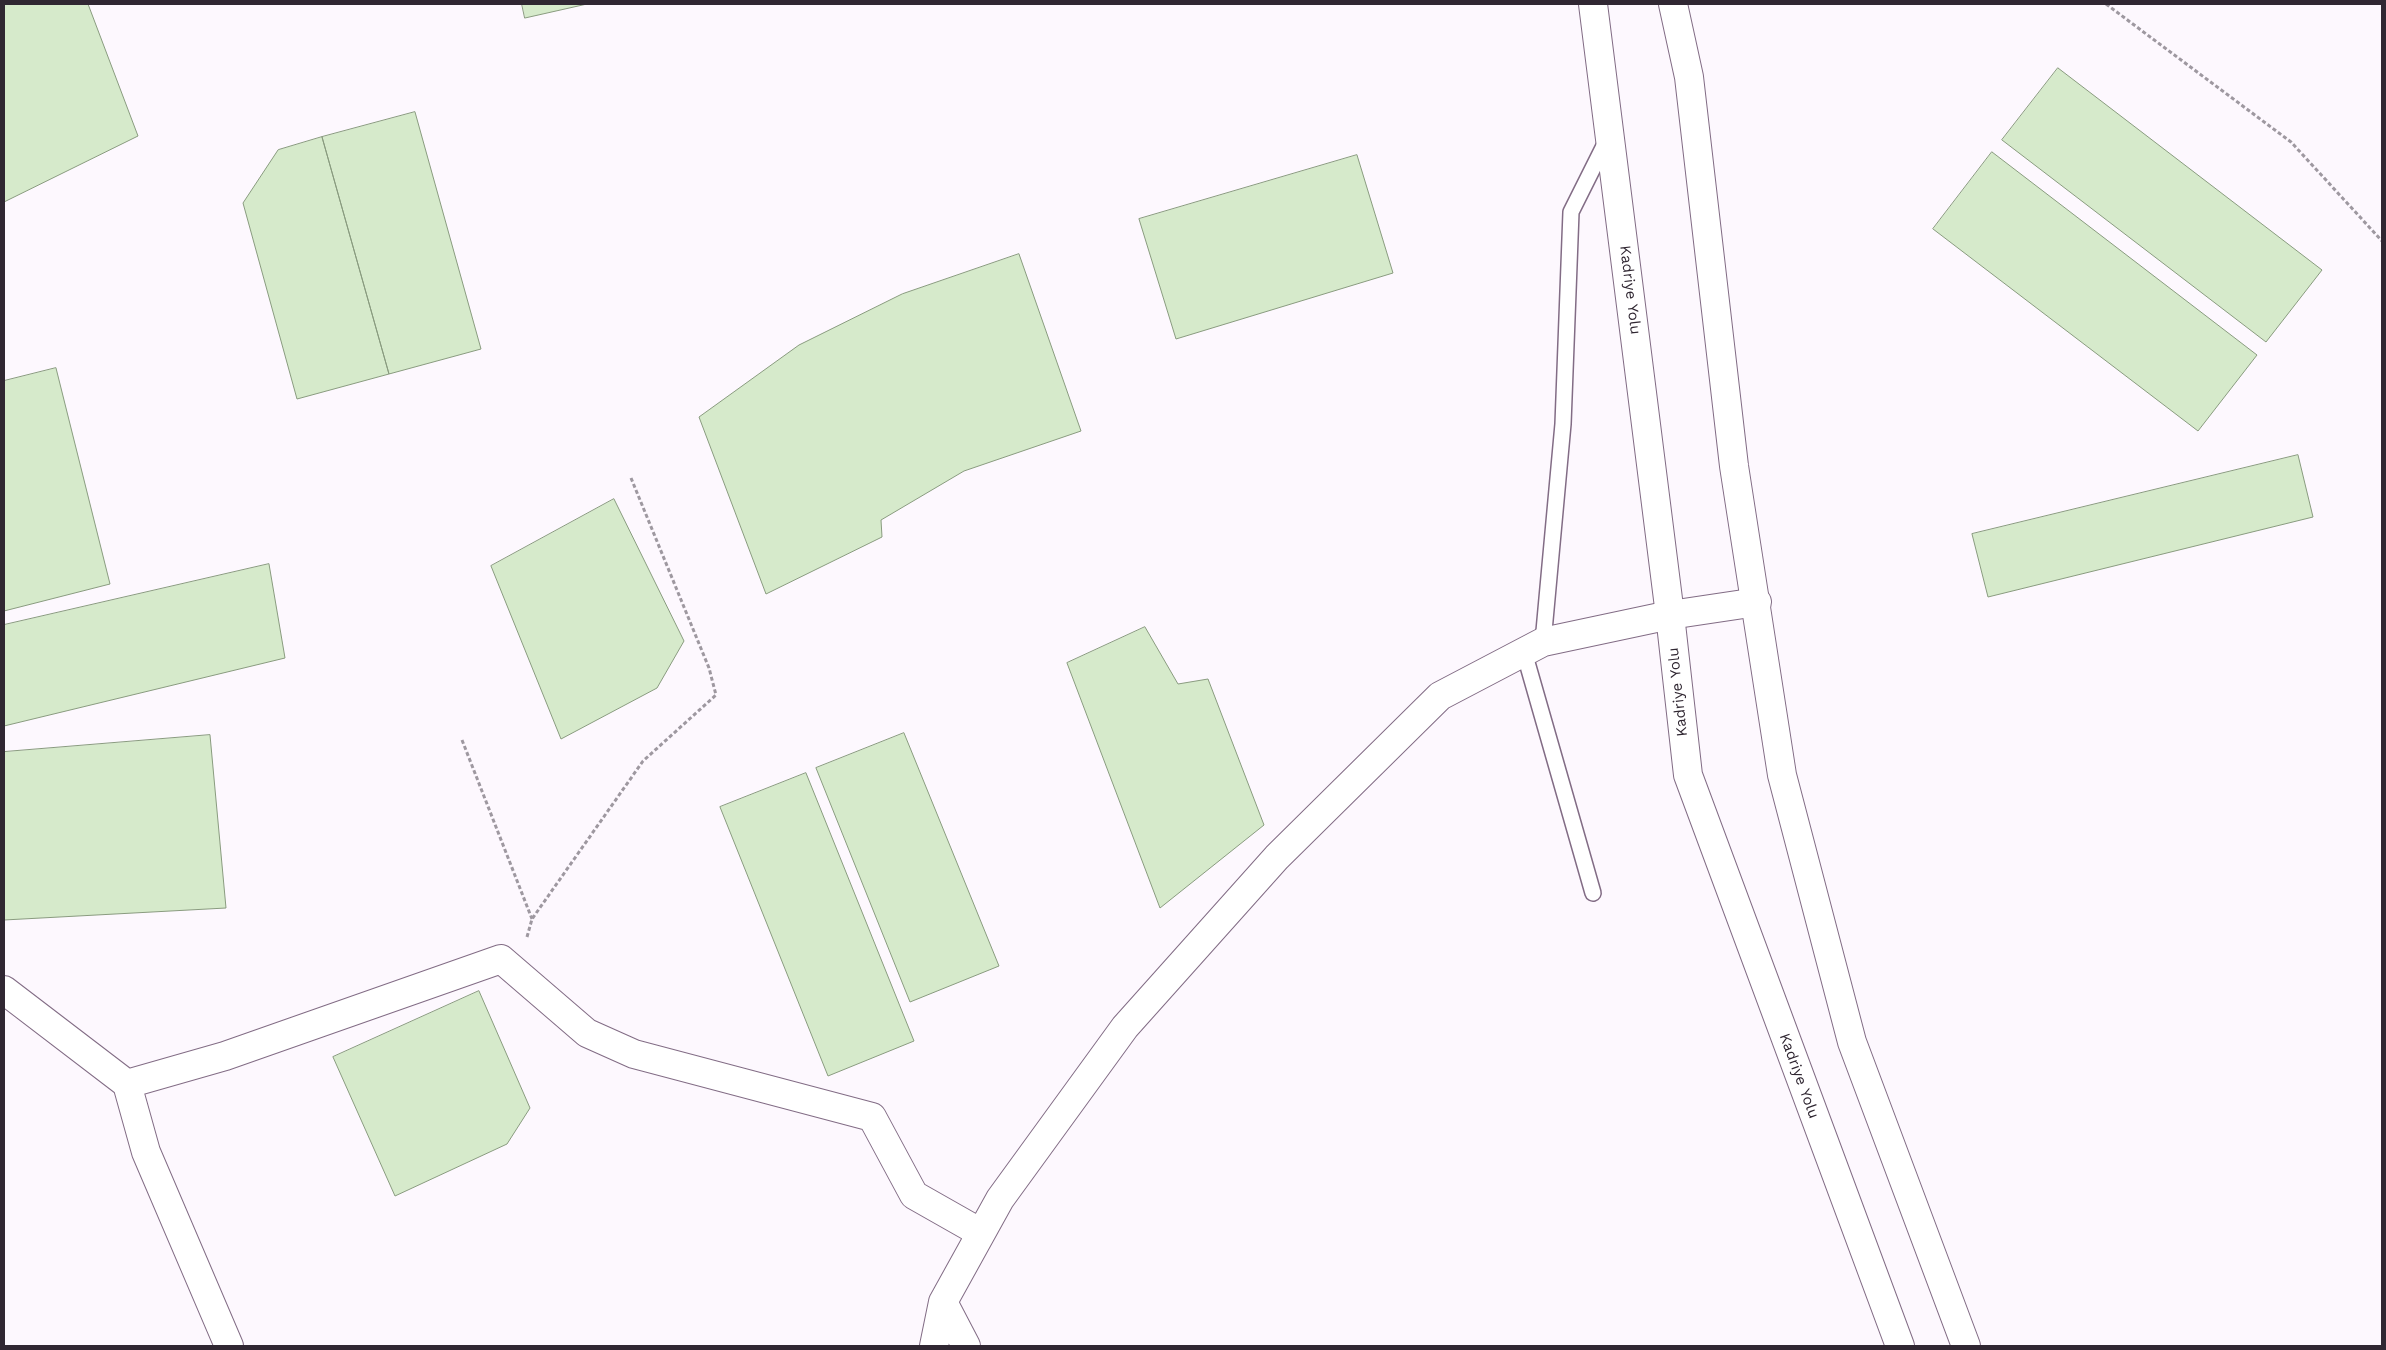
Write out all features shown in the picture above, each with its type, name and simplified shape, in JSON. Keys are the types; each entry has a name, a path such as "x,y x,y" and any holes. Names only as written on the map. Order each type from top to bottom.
{"main road":[{"name":"Kadriye Yolu","path":"1593,4 1670,616 1688,775 1900,1346"},
{"path":"1673,4 1689,77 1734,466 1757,602 1782,775 1852,1042 1966,1346"},
{"path":"934,1346 943,1302 1000,1198 1125,1026 1277,857 1440,696 1533,647 1670,616 1757,602"},
{"path":"127,1084 225,1056 501,960 587,1033 634,1054 872,1116 914,1195 980,1233"},
{"path":"4,990 127,1084 146,1152 228,1346"},
{"path":"943,1302 966,1346"}],"lane":[{"path":"1593,893 1533,647 1563,424 1571,212 1610,132"}],"path":[{"path":"2106,4 2291,142 2382,240"},
{"path":"517,974 532,919 644,761 716,695 709,668 630,478"},
{"path":"462,740 532,919"}],"building":[{"path":"4,4 88,4 138,136 4,202"},
{"path":"522,4 587,4 525,18"},
{"path":"2058,68 2322,270 2266,342 2002,140"},
{"path":"415,112 481,349 389,374 322,137"},
{"path":"322,137 389,374 297,399 243,203 278,150"},
{"path":"1992,152 2257,355 2198,431 1933,229"},
{"path":"1357,155 1393,273 1176,339 1139,219"},
{"path":"1019,254 1081,431 964,471 881,520 882,537 766,594 699,417 799,345 902,294"},
{"path":"56,368 110,584 4,611 4,381"},
{"path":"2298,455 2313,517 1988,597 1972,534"},
{"path":"614,499 684,641 657,688 561,739 491,566"},
{"path":"269,564 285,658 4,726 4,625"},
{"path":"1145,627 1178,684 1208,679 1264,825 1160,908 1067,663"},
{"path":"904,733 999,966 910,1002 816,768"},
{"path":"210,735 226,908 4,920 4,752"},
{"path":"806,773 914,1041 828,1076 720,807"},
{"path":"479,991 530,1108 507,1144 395,1196 333,1057"}]}
